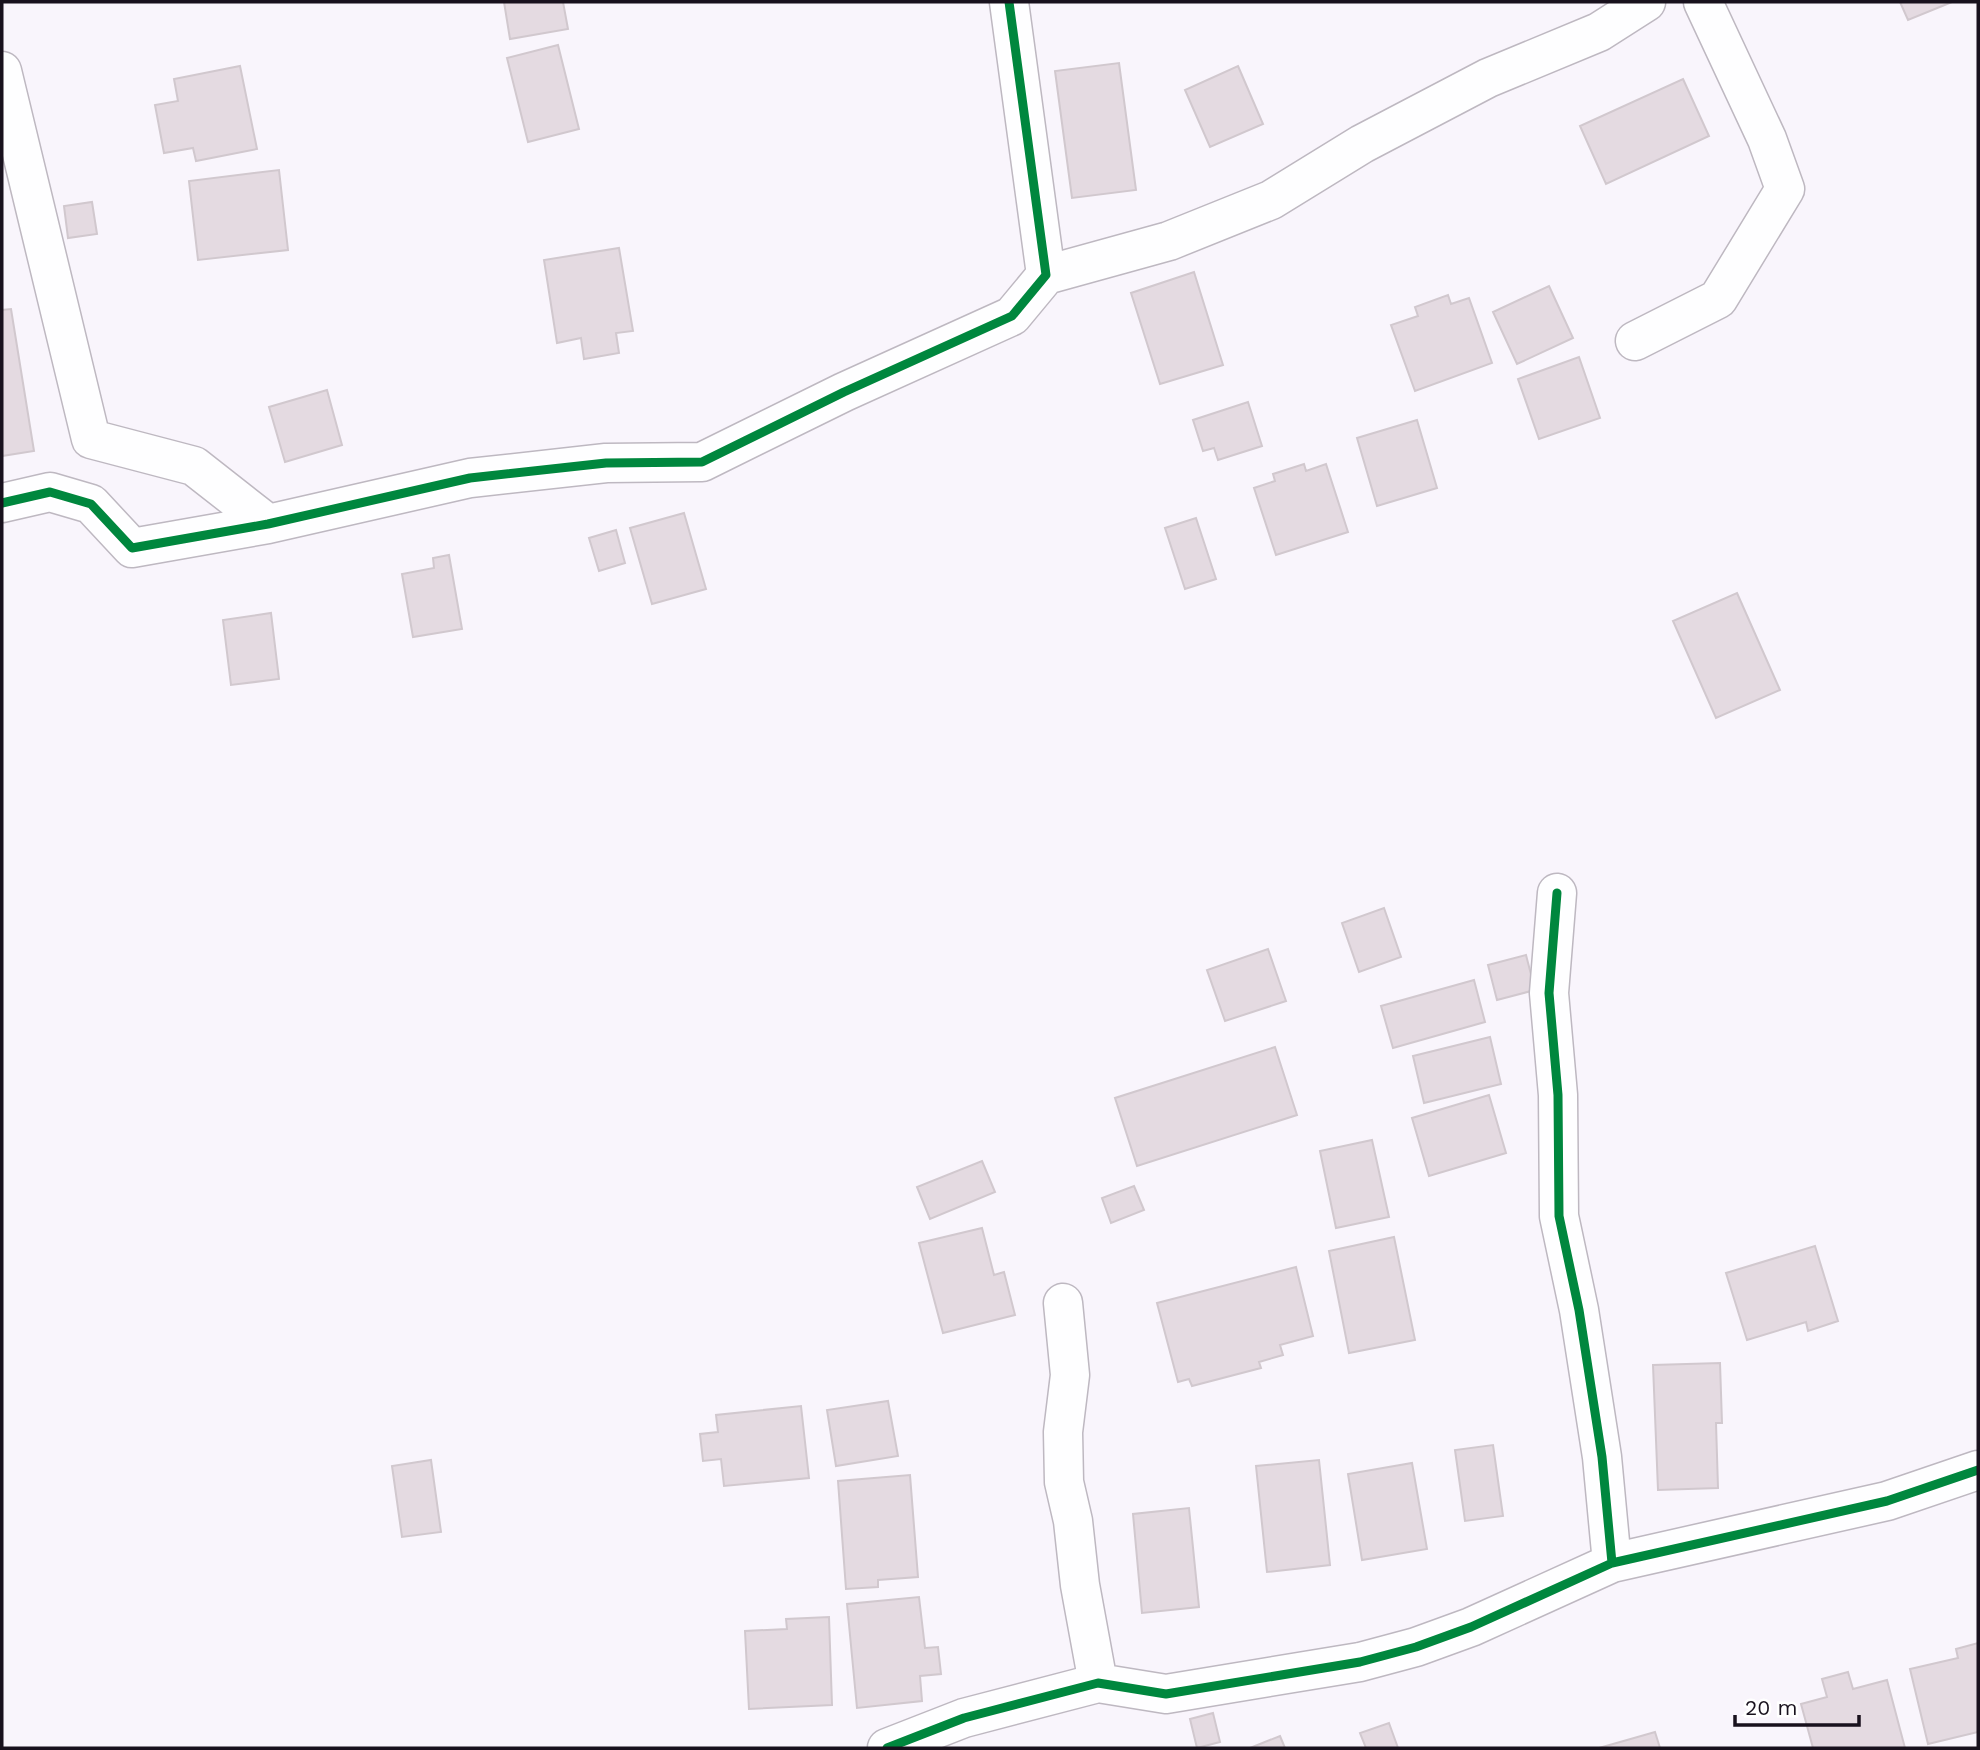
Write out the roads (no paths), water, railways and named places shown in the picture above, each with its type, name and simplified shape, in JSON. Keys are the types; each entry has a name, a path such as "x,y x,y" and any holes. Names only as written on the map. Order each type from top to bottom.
{"street":[{"path":"1009,2 1046,275"},
{"path":"2,503 50,492 90,504 132,548 268,524 470,478 606,463 702,463 856,387 1012,316 1046,275 1169,241 1271,200 1373,138 1488,78 1599,32 1646,2"},
{"path":"1635,341 1718,299 1785,189 1767,139 1703,2"},
{"path":"2,71 91,439 194,466 268,524"},
{"path":"1557,893 1549,993 1558,1095 1559,1216 1579,1310 1600,1444 1612,1563"},
{"path":"1063,1303 1070,1375 1063,1432 1064,1482 1098,1683"},
{"path":"887,1748 964,1718 1098,1683 1166,1694 1360,1662 1416,1647 1471,1627 1612,1563 1887,1501 1978,1470"}]}
